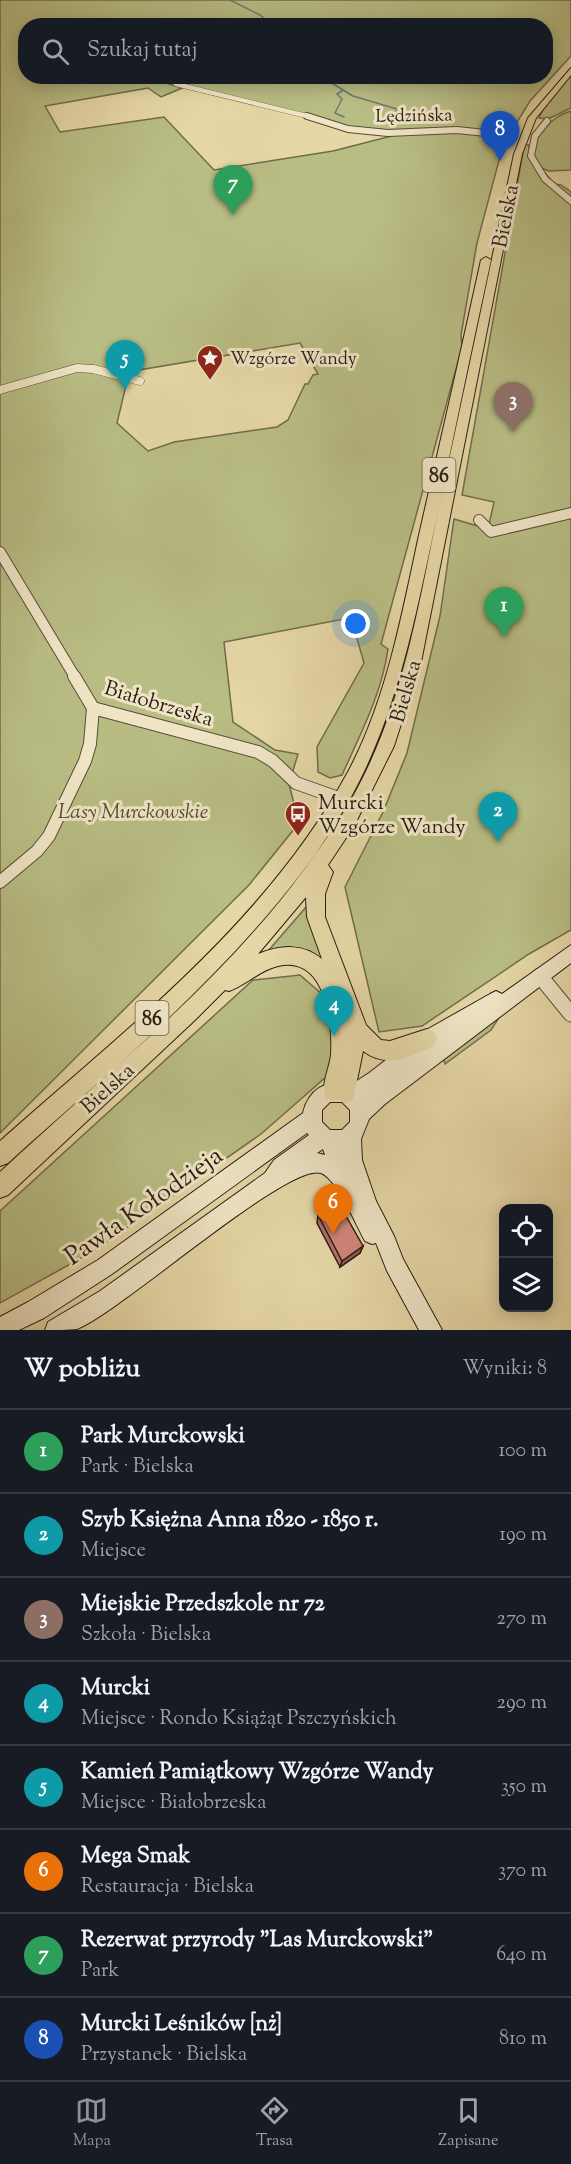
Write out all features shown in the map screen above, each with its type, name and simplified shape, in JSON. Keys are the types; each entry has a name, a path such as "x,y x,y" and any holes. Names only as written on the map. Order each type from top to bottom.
{"main road":[{"name":"Bielska","path":"553,81 571,61"},
{"name":"Bielska","path":"0,1186 206,997 278,921 307,886 338,839 377,769 396,725 409,685 521,143 532,118 571,70"},
{"name":"Bielska","path":"0,1155 219,955 288,876 316,840 341,799 371,739 398,659 514,136 533,104 551,84"},
{"path":"338,839 315,893 314,906 350,1015 366,1042 380,1051 404,1049 427,1039"},
{"path":"206,997 252,967 275,957 295,956 315,966 324,974 335,999 343,1035 338,1080 343,1094"},
{"path":"343,1094 351,1070 354,1042 350,1015"}],"street":[{"name":"Lędzińska","path":"176,84 289,110 348,129 388,133 458,129 514,136"},
{"path":"532,118 547,122 539,129 533,140 531,156 545,178 571,201"},
{"path":"0,390 77,368 140,381"},
{"path":"479,520 491,532 571,513"},
{"name":"Białobrzeska","path":"0,552 93,708 258,752 273,761 296,783 341,799"},
{"path":"0,882 37,851 49,836 85,761 90,744 93,708"},
{"path":"359,1116 373,1101 571,953"},
{"path":"540,975 571,1014"},
{"path":"394,1264 380,1249 340,1175 327,1138 316,1128 312,1118 315,1103 326,1093 343,1094 376,1080 427,1039 540,975"},
{"path":"272,1180 281,1167 327,1138 341,1140 356,1130 359,1116 355,1102 343,1094"},
{"name":"Pawła Kołodzieja","path":"0,1328 36,1310 105,1267 312,1118"},
{"path":"351,1135 351,1154 368,1206 394,1264 430,1330"},
{"path":"56,1330 107,1298 272,1180 287,1175 306,1163 316,1161 326,1164 340,1175"}],"green space":[{"name":"Lasy Murckowskie","path":"0,0 571,0 571,56 553,76 553,18 18,18 18,84 169,84 182,88 161,97 148,88 45,106 60,132 164,117 214,170 333,151 407,132 456,132 505,138 477,243 461,335 462,347 381,644 388,649 381,682 370,714 342,775 330,778 318,772 317,747 364,663 356,635 363,629 344,619 224,642 233,722 275,750 298,754 289,784 299,823 249,885 0,1133","holes":["300,343 318,374 313,375 308,384 305,384 288,420 277,427 174,442 148,451 117,423 127,381 139,370"]},
{"path":"571,75 571,108 548,119 539,118 545,105"},
{"name":"Lasy Murckowskie","path":"183,84 545,84 530,101 511,132 452,128 392,131 343,127"},
{"path":"571,111 571,170 549,171 541,168 554,184 561,185 571,192 571,930 529,954 422,1026 379,1032 345,887 383,812 407,753 440,616 454,519 488,529 494,502 462,495 523,152 525,144 529,145 529,153 536,139 551,122"},
{"path":"307,906 327,963 268,951"},
{"path":"300,975 331,1002 336,1035 327,1076 261,1134 92,1252 0,1303 0,1211 253,980"},
{"path":"500,1016 491,1030 445,1064 443,1056"}],"building":[{"path":"338,1202 363,1246 342,1261 318,1215"}],"waterway":[{"path":"230,0 264,18"},
{"path":"333,84 353,96 397,109 396,112"},
{"path":"342,91 337,94 342,99 335,113 344,117"}],"place":[{"name":"Murcki Leśników [nż]","path":"500,161"},
{"name":"Rezerwat przyrody \"Las Murckowski\"","path":"233,215"},
{"name":"Wzgórze Wandy","path":"210,381"},
{"name":"Kamień Pamiątkowy Wzgórze Wandy","path":"125,390"},
{"name":"Miejskie Przedszkole nr 72","path":"513,432"},
{"name":"Park Murckowski","path":"504,637"},
{"name":"Murcki Wzgórze Wandy","path":"298,837"},
{"name":"Szyb Księżna Anna 1820 - 1850 r.","path":"498,842"},
{"name":"Murcki","path":"334,1036"},
{"name":"Mega Smak","path":"333,1234"}]}
